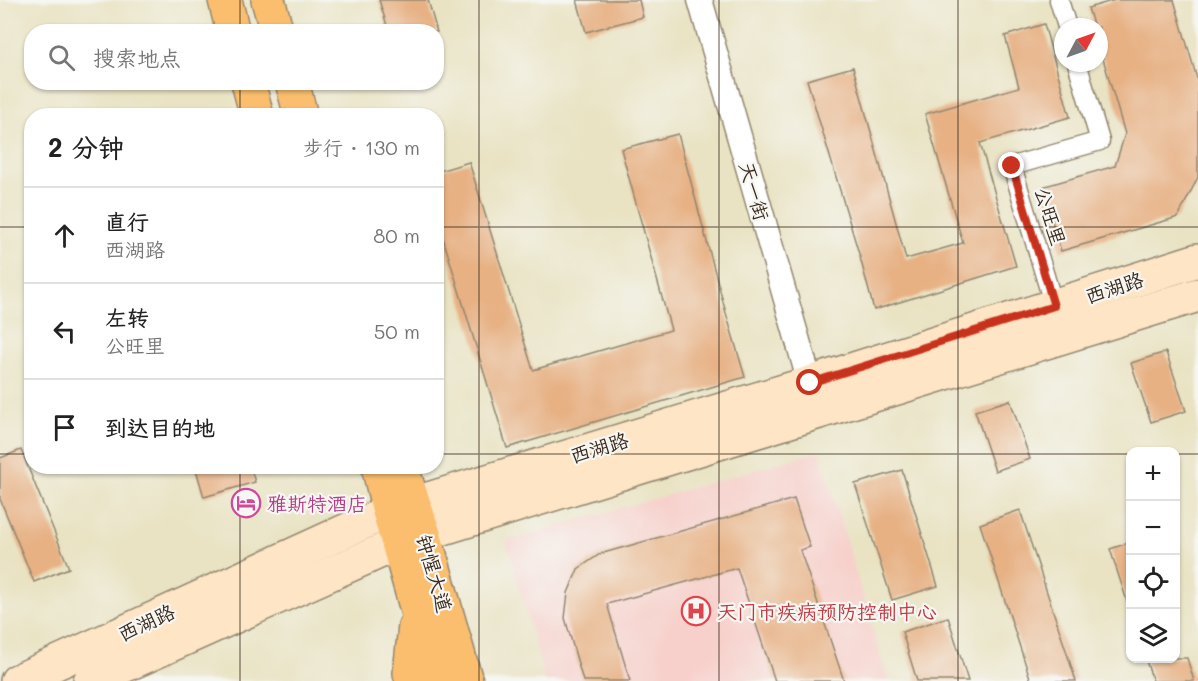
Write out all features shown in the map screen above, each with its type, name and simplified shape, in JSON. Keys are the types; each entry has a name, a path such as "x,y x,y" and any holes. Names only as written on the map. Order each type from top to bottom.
{"highway":[{"path":"225,0 231,24"},
{"path":"245,0 252,24"},
{"path":"268,0 275,24"},
{"path":"292,0 299,24"},
{"path":"250,90 255,108"},
{"path":"270,90 276,108"},
{"path":"294,90 299,108"},
{"path":"317,90 322,108"},
{"name":"钟惺大道","path":"393,478 430,603 466,681"},
{"path":"412,681 410,673 430,603 477,640 489,681"},
{"name":"钟惺大道","path":"430,603 437,681"}],"main road":[{"name":"西湖路","path":"444,466 810,383 1198,260"},
{"name":"西湖路","path":"90,681 412,539 1198,295"},
{"name":"西湖路","path":"17,681 393,478 411,474"}],"street":[{"name":"天一街","path":"700,0 810,383"},
{"path":"1059,0 1064,18"},
{"name":"公旺里","path":"1054,306 1012,166 1100,141 1080,72"}],"shaded area":[{"name":"天门市疾病预防控制中心","path":"820,451 888,681 545,681 506,541"}],"building":[{"path":"379,0 428,0 435,24 386,24"},
{"path":"577,0 639,0 643,17 586,32"},
{"path":"1115,0 1174,0 1198,82 1198,177 1178,217 1061,251 1042,187 1115,166 1125,134 1107,72 1108,18 1091,18 1088,8"},
{"path":"1044,24 1054,60 1054,72 1057,72 1070,117 980,143 1016,266 874,310 807,80 853,67 906,259 963,243 925,114 1019,87 1005,36"},
{"path":"678,134 745,377 507,448 444,241 444,170 469,162 533,370 671,330 621,149"},
{"path":"1166,352 1186,411 1151,422 1131,363"},
{"path":"1010,400 1030,459 995,471 975,411"},
{"path":"21,450 24,457 24,474 31,474 69,568 34,582 0,499 0,458"},
{"path":"902,470 938,586 892,600 855,484"},
{"path":"197,474 252,474 255,482 204,497"},
{"path":"794,499 810,547 800,550 844,681 775,681 737,568 607,604 630,681 583,681 565,618 568,593 578,569 600,554"},
{"path":"1020,510 1076,681 1031,681 980,524"},
{"path":"1126,544 1126,598 1110,549"},
{"path":"948,617 968,681 917,681 902,632"},
{"path":"1180,658 1187,658 1194,681 1153,681 1147,663 1180,663"}],"place":[{"name":"雅斯特酒店","path":"246,503"},
{"name":"天门市疾病预防控制中心","path":"696,611"}],"route":[{"path":"810,383 1054,306 1012,166"}]}
